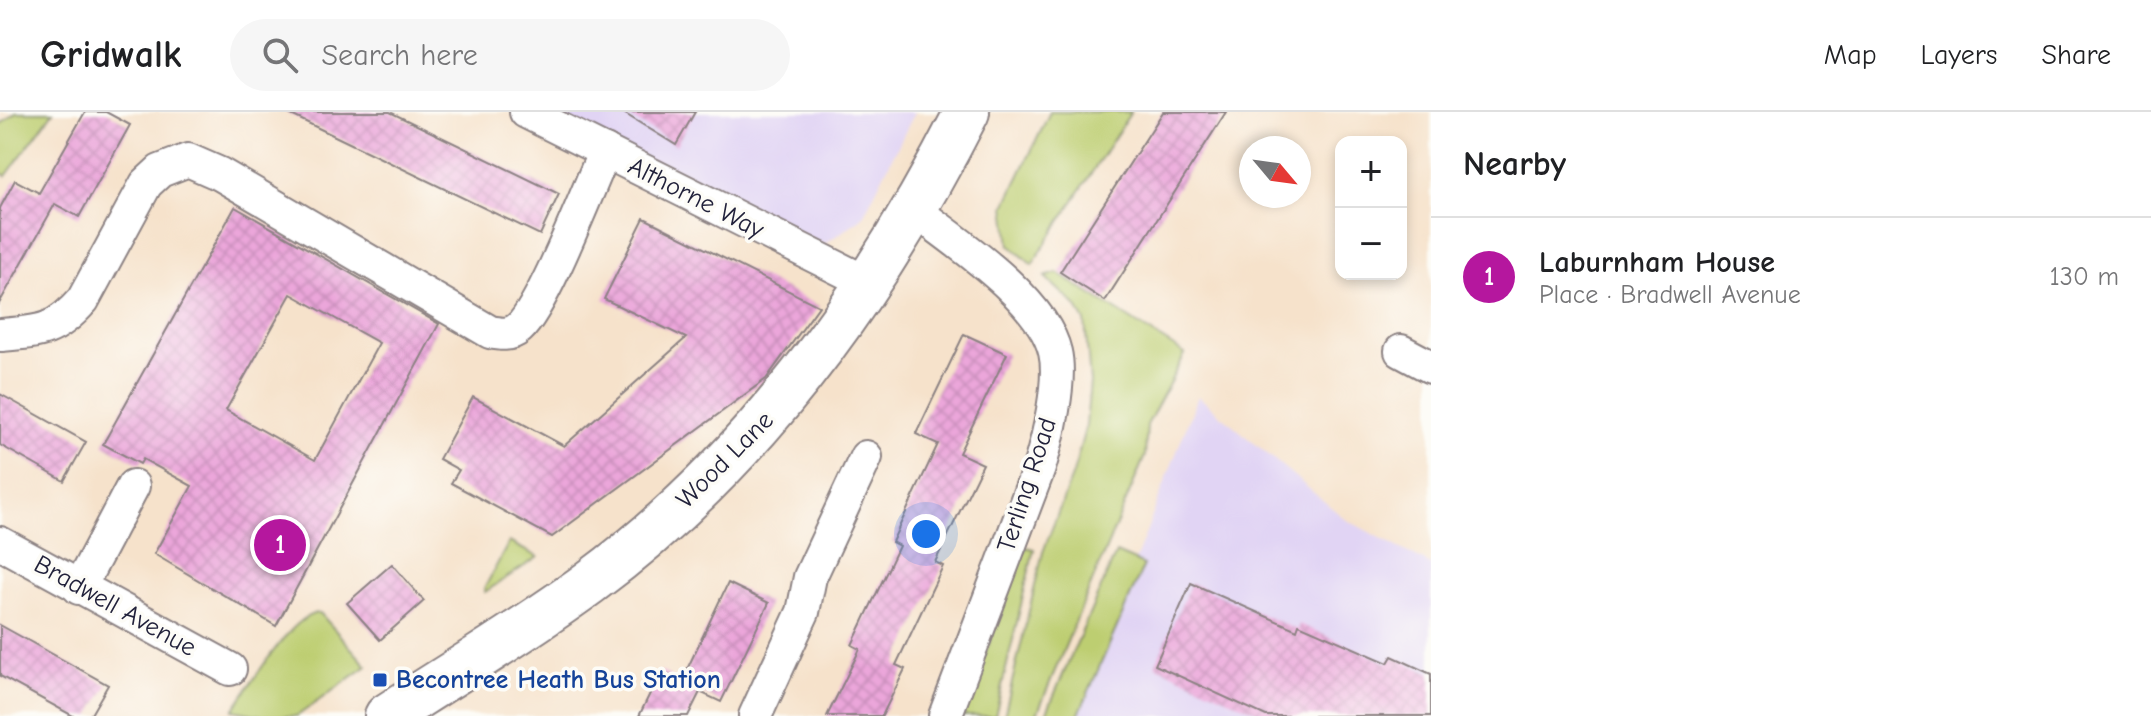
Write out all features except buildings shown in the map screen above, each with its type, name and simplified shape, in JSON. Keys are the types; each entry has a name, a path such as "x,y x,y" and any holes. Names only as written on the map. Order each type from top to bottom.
{"main road":[{"name":"Wood Lane","path":"387,716 590,582 690,500 753,437 796,385 866,282 913,209 967,112"}],"street":[{"name":"Althorne Way","path":"526,112 866,282"},
{"path":"0,335 53,328 83,300 146,184 160,171 188,160 220,174 490,332 504,335 518,328 536,303 605,151"},
{"name":"Terling Road","path":"913,209 1027,303 1056,352 1050,430 1039,468 945,716"},
{"path":"1401,351 1431,367"},
{"path":"755,716 803,612 810,577 866,457"},
{"path":"79,588 133,486"},
{"name":"Bradwell Avenue","path":"0,543 230,669"}],"shaded area":[{"path":"548,112 915,112 862,218 823,245"},
{"path":"1198,396 1345,519 1431,565 1431,716 1076,716"}],"green space":[{"path":"16,112 53,112 6,176 0,172 0,125"},
{"path":"1050,112 1131,112 1032,265 1010,245 1005,206"},
{"path":"1057,273 1185,354 1147,425 1145,456 1036,716 1004,716 1043,552 1073,474 1086,425 1090,382 1085,321 1076,306 1045,277"},
{"path":"509,542 538,557 485,592 484,589"},
{"path":"1026,547 1034,549 995,716 961,716"},
{"path":"1116,553 1144,565 1078,716 1045,716"},
{"path":"320,613 367,666 297,716 263,716 233,710 285,637 297,624"}],"place":[{"name":"Laburnham House","path":"280,545"},
{"name":"Becontree Heath Bus Station","path":"380,680"}]}
